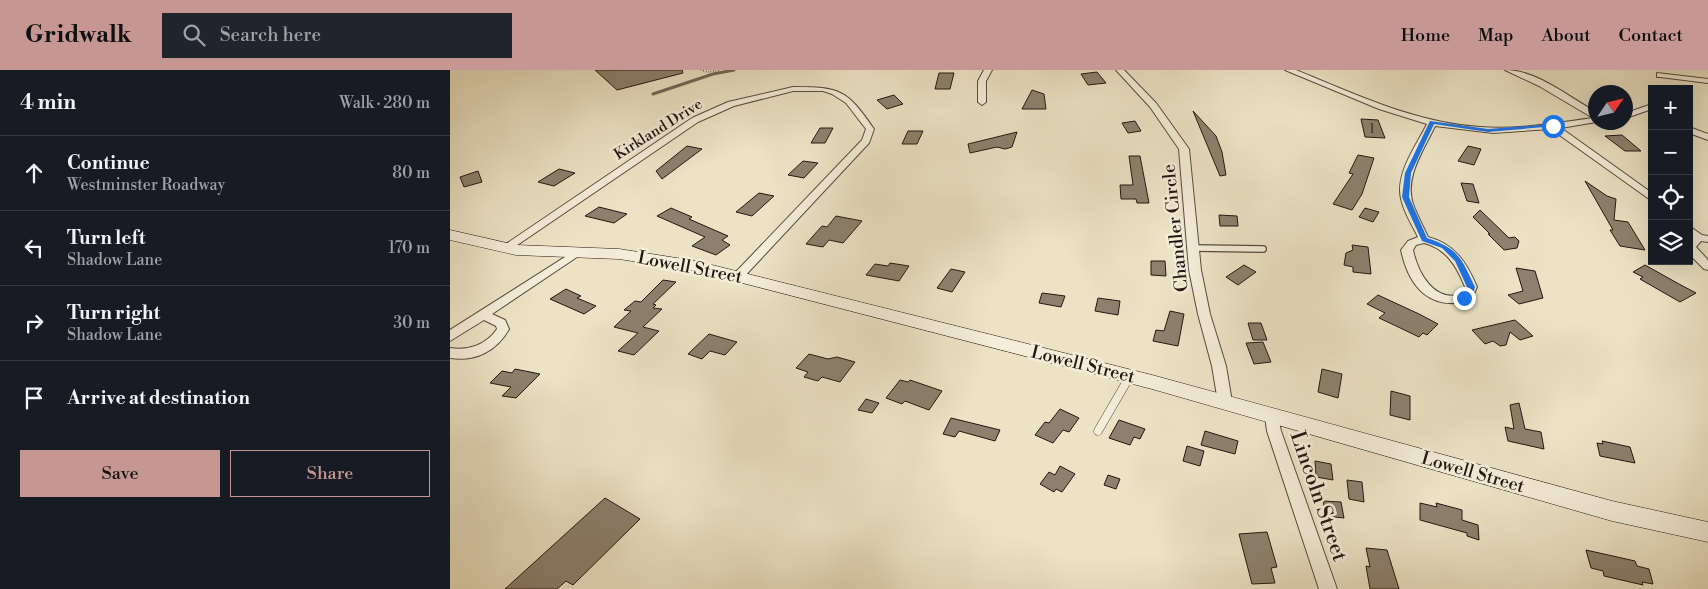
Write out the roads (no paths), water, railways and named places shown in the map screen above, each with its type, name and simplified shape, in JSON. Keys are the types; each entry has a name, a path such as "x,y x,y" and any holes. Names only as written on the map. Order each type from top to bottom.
{"main road":[{"name":"Lowell Street","path":"450,235 506,248 619,254 656,259 738,276 1130,376 1605,509 1708,532"}],"street":[{"path":"982,102 982,81 988,70"},
{"name":"Chandler Circle","path":"1120,70 1153,106 1184,149 1195,270 1204,314 1219,366 1225,402"},
{"path":"1289,70 1432,122 1488,131 1588,121"},
{"path":"1510,70 1542,84 1588,111"},
{"path":"1663,85 1659,72 1708,81"},
{"name":"Kirkland Drive","path":"506,248 695,120 732,104 769,93 808,88 835,92 849,101 870,129 866,140 738,276"},
{"path":"1633,114 1648,108"},
{"path":"1641,111 1648,114"},
{"path":"1424,239 1412,243 1407,250 1422,286 1431,294 1444,298 1458,300 1467,297 1471,287 1458,260 1444,246 1424,239 1408,204 1405,190 1408,173 1432,122"},
{"path":"1553,126 1648,195"},
{"path":"1693,131 1708,136"},
{"path":"1693,231 1704,238"},
{"path":"1704,238 1693,241 1691,246 1694,253 1708,266"},
{"path":"450,336 576,253"},
{"path":"450,353 465,354 477,351 498,337 502,330 501,323 482,314"},
{"name":"Lincoln Street","path":"1272,416 1274,431 1328,589"}],"lane":[{"path":"1194,248 1263,249"},
{"path":"1098,431 1130,376"}],"waterway":[{"path":"653,94 713,74 734,70"}]}
